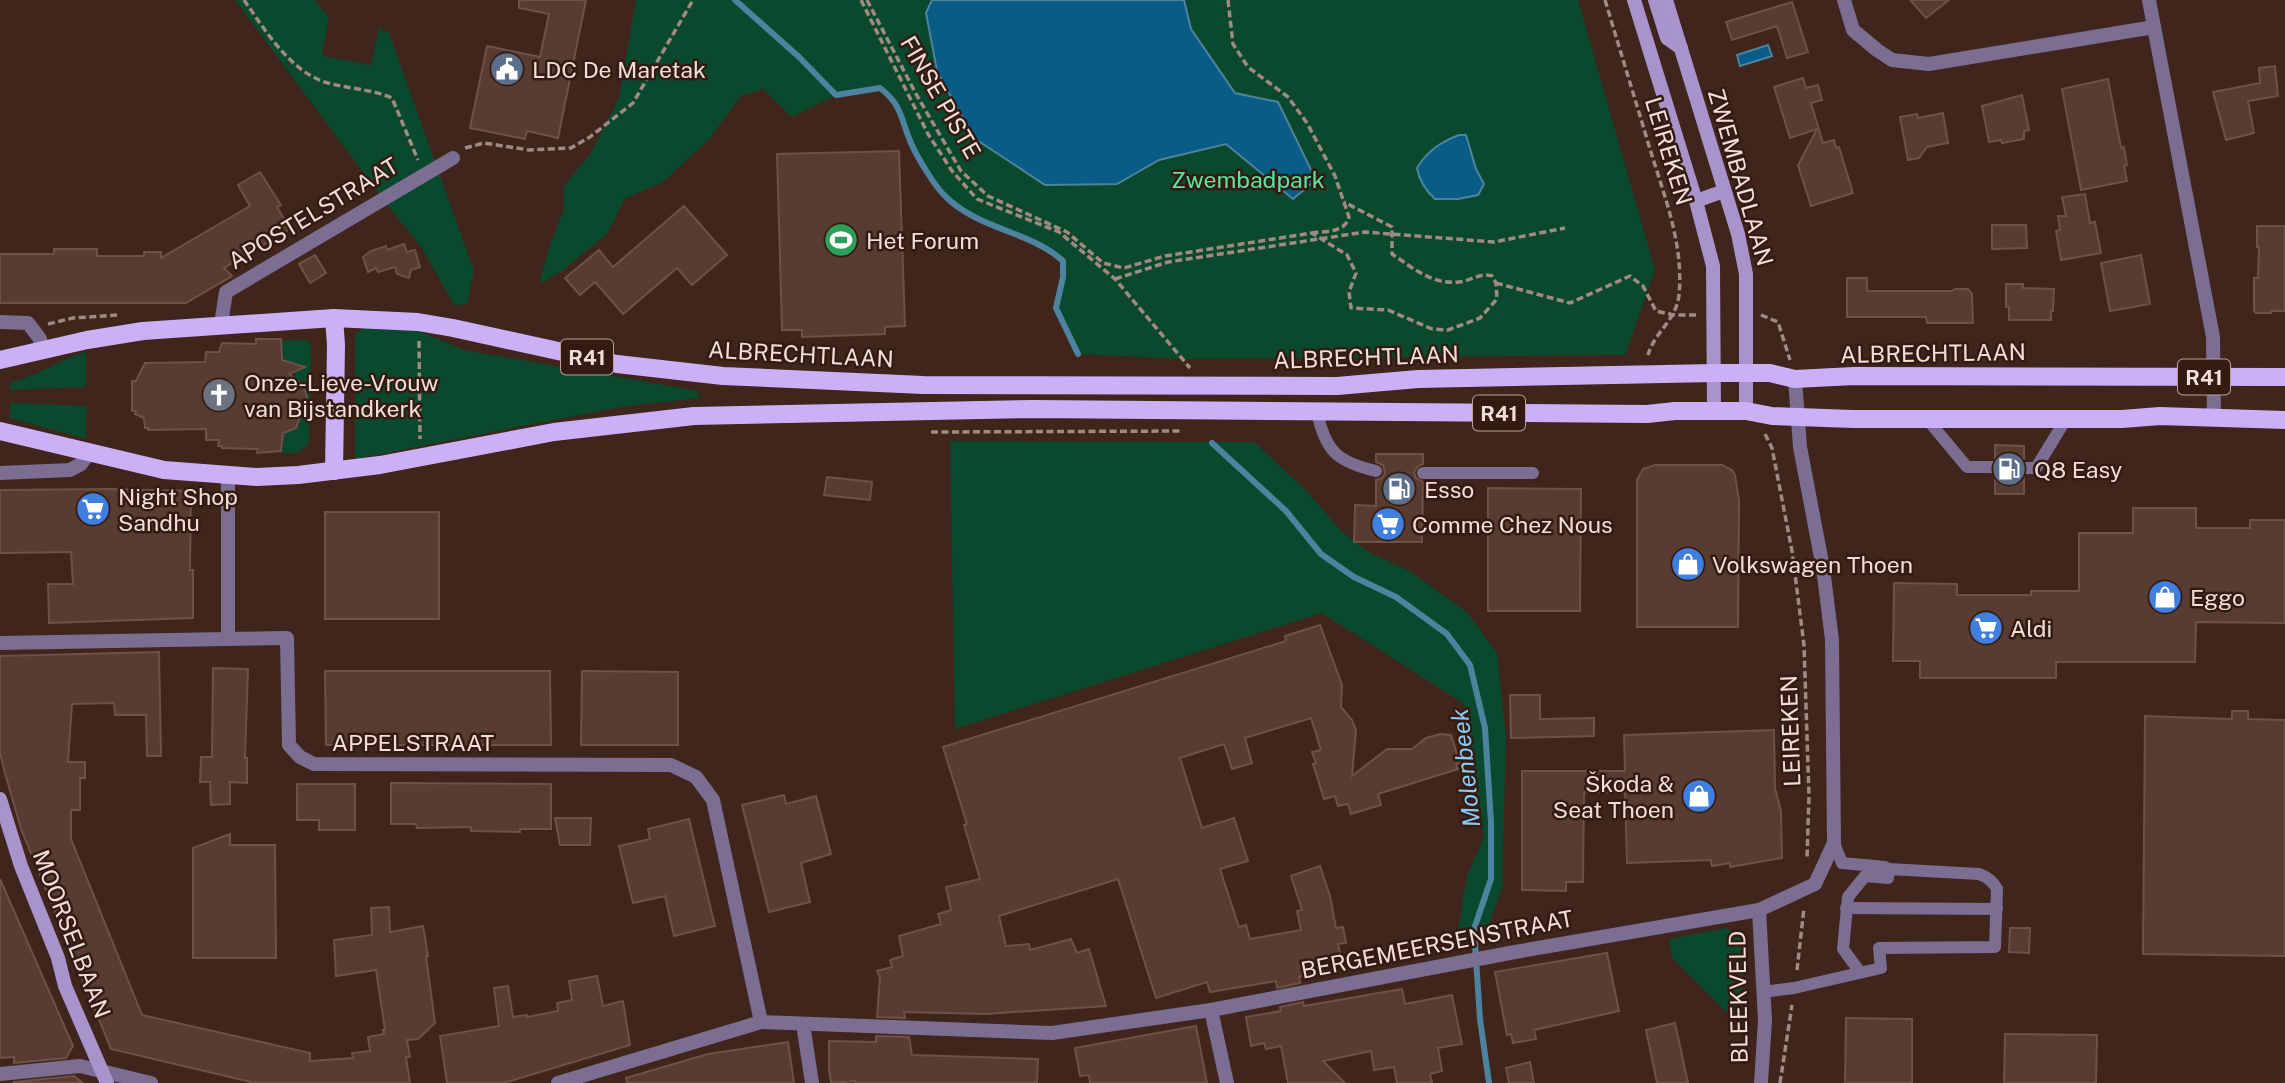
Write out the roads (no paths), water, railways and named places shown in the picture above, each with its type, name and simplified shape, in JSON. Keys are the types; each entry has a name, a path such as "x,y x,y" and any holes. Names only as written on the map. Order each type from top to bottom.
{"main road":[{"name":"ALBRECHTLAAN","path":"334,318 418,322 453,327 617,364 723,376 923,385 1337,386 1418,379 1715,373 1770,373 1795,379 1854,376 2285,377"},
{"name":"R41","path":"0,360 143,331 334,318"},
{"path":"334,318 334,471"},
{"name":"R41","path":"0,431 164,470 228,476 298,475 334,471 380,465 554,432 694,416 922,410 1647,414 1675,411 1746,411 1772,416 1927,419 2214,417 2285,420"}],"street":[{"path":"1634,0 1696,201 1713,266 1714,411"},
{"path":"1655,0 1667,38 1681,48"},
{"name":"ZWEMBADLAAN","path":"1666,0 1738,234 1746,274 1746,411"},
{"path":"1844,0 1853,30 1877,50 1892,60 1929,64 2154,27"},
{"path":"2149,0 2213,337 2214,417"},
{"name":"APOSTELSTRAAT","path":"221,324 226,292 423,173 453,158"},
{"path":"1696,201 1724,191"},
{"path":"0,322 27,323 35,329 42,350"},
{"name":"BERGEMEERSENSTRAAT","path":"558,1083 761,1022 1052,1033 1211,1010 1492,956 1759,910 1815,884 1835,843 1832,640 1824,568 1800,447 1795,379"},
{"path":"0,473 71,470 81,464 89,453"},
{"path":"228,476 228,639"},
{"name":"APPELSTRAAT","path":"0,643 287,638 289,745 300,757 314,764 671,765 696,777 713,800 761,1022"},
{"name":"MOORSELBAAN","path":"0,799 18,856 58,958 65,986 104,1077"},
{"name":"BLEEKVELD","path":"1759,910 1764,1033 1761,1083"},
{"path":"1211,1010 1227,1083"},
{"path":"803,1024 812,1083"},
{"path":"0,1074 80,1066 104,1077 151,1083"}],"lane":[{"path":"1317,411 1328,447 1340,459 1357,467 1376,471"},
{"path":"1927,419 1967,467 1994,467"},
{"path":"2024,468 2036,468 2066,419"},
{"path":"1423,473 1533,473"},
{"path":"1763,992 1794,988 1881,968 1879,948 1995,947 1997,889 1986,876 1842,863 1835,843"},
{"path":"1860,972 1843,949 1848,897 1865,876 1888,878 1889,869"},
{"path":"1846,908 1997,909"}],"water":[{"path":"932,0 1184,0 1191,29 1235,93 1278,102 1316,180 1293,199 1226,144 1159,160 1117,184 1045,185 974,138 937,71 926,13"},
{"path":"1768,45 1772,56 1740,66 1737,55"},
{"path":"1459,135 1466,135 1476,169 1484,184 1478,195 1458,199 1435,199 1423,185 1417,168 1435,148"}],"waterway":[{"name":"Molenbeek","path":"735,0 799,57 836,95 880,88 897,107 917,156 946,197 959,208 989,224 1036,243 1063,261 1063,277 1056,308 1078,354"},
{"name":"Molenbeek","path":"1212,443 1286,511 1321,554 1354,577 1396,597 1447,634 1470,665 1485,728 1491,822 1491,879 1474,929 1480,1019 1489,1083"}],"place":[{"name":"LDC De Maretak","path":"507,69"},
{"name":"Het Forum","path":"841,240"},
{"name":"Onze-Lieve-Vrouw van Bijstandkerk","path":"219,395"},
{"name":"Q8 Easy","path":"2009,469"},
{"name":"Esso","path":"1399,489"},
{"name":"Night Shop Sandhu","path":"93,509"},
{"name":"Comme Chez Nous","path":"1388,524"},
{"name":"Volkswagen Thoen","path":"1688,564"},
{"name":"Eggo","path":"2165,597"},
{"name":"Aldi","path":"1986,628"},
{"name":"Škoda & Seat Thoen","path":"1699,796"}],"park label":[{"name":"Zwembadpark","path":"1248,179"}]}
